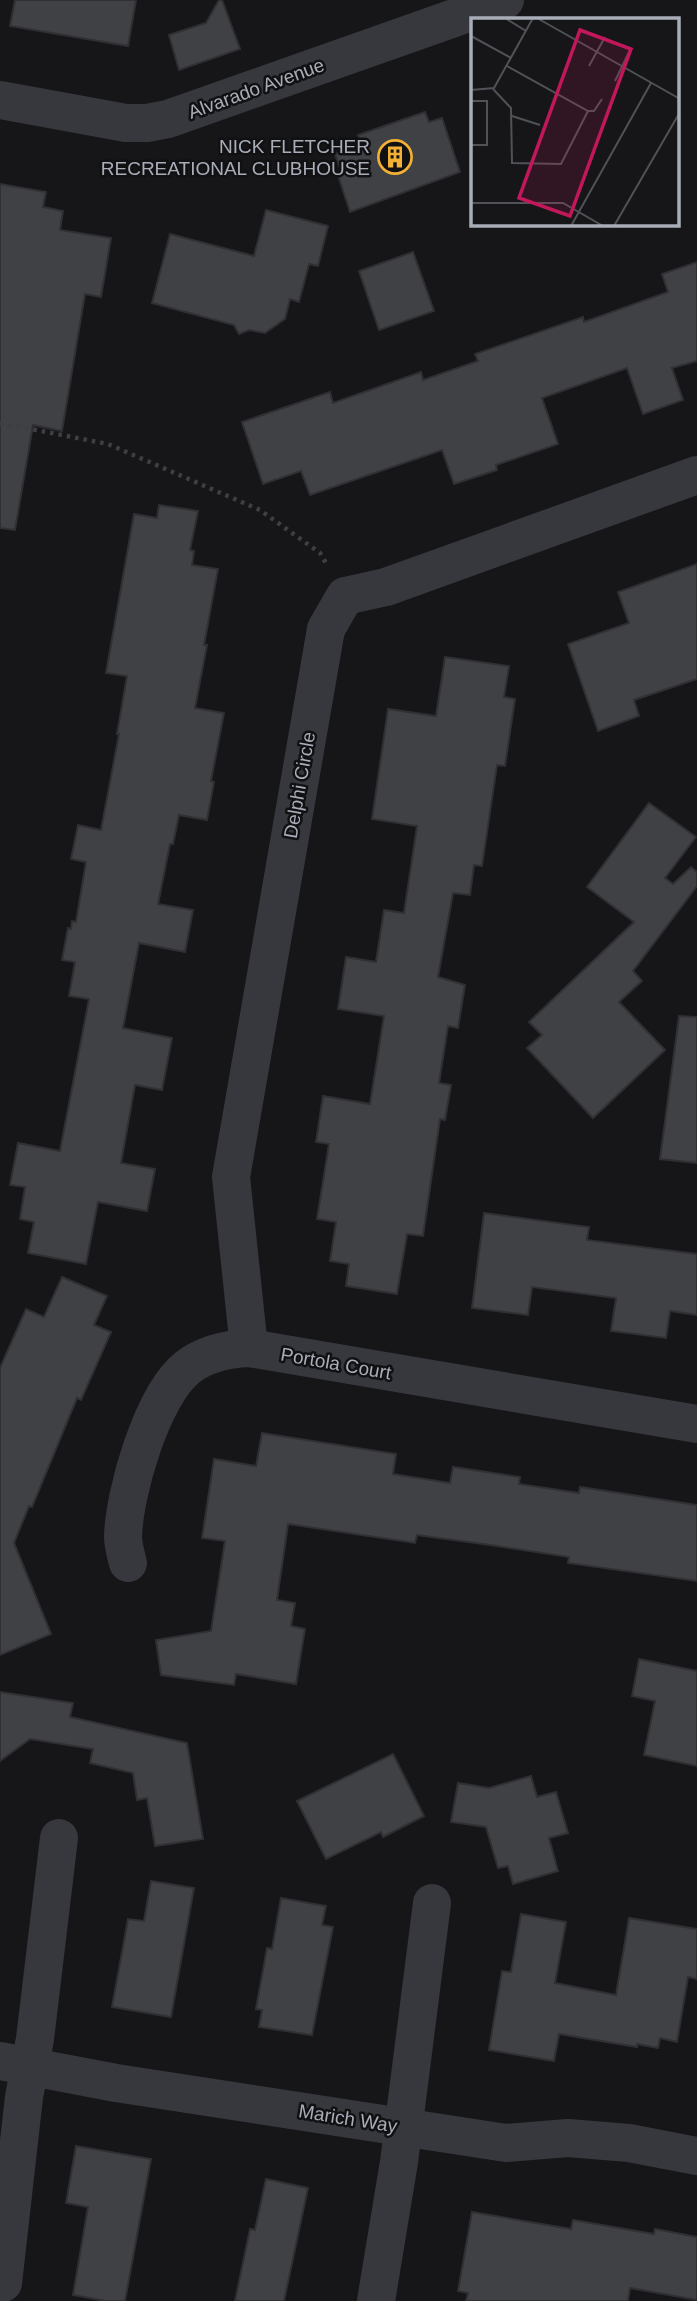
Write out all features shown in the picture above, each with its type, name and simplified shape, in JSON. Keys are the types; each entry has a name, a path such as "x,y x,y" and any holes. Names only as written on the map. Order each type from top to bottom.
{"street":[{"name":"Alvarado Avenue","path":"0,100 126,123 168,119 505,0"},
{"path":"345,596 386,587 697,475"},
{"name":"Delphi Circle","path":"249,1348 231,1177 326,629 345,596"},
{"name":"Portola Court","path":"128,1563 123,1540 124,1521 143,1443 172,1385 188,1367 228,1349 249,1348 697,1424"},
{"path":"3,2283 24,2097 15,2065 35,2039 59,1838"},
{"path":"376,2301 399,2162 432,1903"},
{"name":"Marich Way","path":"15,2065 506,2143 568,2138 629,2143 697,2156"}],"path":[{"path":"0,423 108,444 260,510 320,553 345,596"}],"building":[{"path":"15,0 136,0 128,46 10,26"},
{"path":"219,0 222,0 240,49 179,70 169,35 206,23"},
{"name":"NICK FLETCHER RECREATIONAL CLUBHOUSE","path":"425,112 429,122 442,118 460,172 350,212 337,172 341,171 335,154 361,145 358,135"},
{"path":"0,184 46,192 43,207 63,211 60,230 111,238 101,297 85,294 62,431 33,425 15,530 0,528"},
{"path":"266,210 328,226 318,266 309,264 299,302 290,299 285,319 265,333 249,330 239,334 234,325 152,303 170,234 254,256"},
{"path":"413,252 434,311 379,330 359,271"},
{"path":"697,262 697,361 672,368 683,400 643,414 627,368 542,398 558,444 496,465 497,470 454,484 442,450 310,495 301,471 263,484 242,422 330,392 333,403 421,372 423,380 478,361 475,354 583,317 584,322 668,292 662,274"},
{"path":"159,505 198,511 190,550 194,551 192,565 218,569 195,708 224,713 211,781 214,782 207,820 179,815 158,904 193,910 185,952 139,943 123,1028 172,1038 162,1090 135,1085 121,1163 155,1169 147,1211 98,1202 86,1264 28,1253 34,1222 20,1219 25,1187 10,1185 18,1143 60,1151 89,999 69,996 75,962 62,960 68,928 71,929 72,921 76,922 86,862 71,859 78,825 101,830 127,676 106,673 134,514 157,518"},
{"path":"697,564 697,679 634,700 639,716 598,731 568,644 629,623 618,592"},
{"path":"445,657 509,666 504,697 515,699 505,766 497,765 482,866 474,865 470,895 453,893 438,977 465,985 458,1028 448,1026 439,1083 451,1085 445,1120 440,1119 423,1236 407,1234 397,1294 346,1286 349,1264 330,1261 336,1222 317,1219 329,1144 316,1142 323,1096 370,1104 384,1016 338,1009 346,957 376,962 384,910 404,913 417,826 372,819 388,709 436,716"},
{"path":"649,803 696,837 665,878 673,884 691,867 697,872 697,886 633,971 642,981 619,1002 665,1050 593,1118 527,1048 542,1035 529,1022 634,922 587,887"},
{"path":"679,1016 697,1017 697,1163 660,1159"},
{"path":"484,1213 589,1227 587,1240 697,1254 697,1315 670,1311 666,1338 611,1331 616,1298 532,1287 528,1315 472,1308"},
{"path":"62,1277 107,1296 94,1325 111,1332 81,1400 77,1398 32,1507 29,1506 14,1543 51,1634 0,1655 0,1368 26,1309 44,1317"},
{"path":"262,1433 396,1454 393,1474 450,1483 453,1467 520,1477 519,1484 579,1493 580,1487 697,1505 697,1581 568,1563 569,1557 483,1544 417,1535 415,1543 288,1524 277,1600 295,1603 291,1626 305,1629 296,1684 236,1674 234,1685 161,1675 156,1640 211,1631 225,1541 202,1538 214,1459 256,1466"},
{"path":"639,1659 697,1671 697,1766 644,1755 655,1701 632,1696"},
{"path":"0,1692 73,1703 70,1717 187,1743 203,1839 155,1846 147,1798 137,1800 133,1773 90,1763 93,1749 30,1739 0,1761"},
{"path":"393,1754 424,1816 383,1837 381,1832 326,1859 297,1801"},
{"path":"531,1776 537,1797 556,1792 568,1833 549,1838 558,1871 513,1884 508,1866 498,1868 486,1827 451,1822 458,1783 489,1788"},
{"path":"151,1881 194,1888 171,2017 112,2007 128,1919 144,1921"},
{"path":"281,1898 326,1906 322,1925 333,1927 312,2035 259,2027 262,2010 256,2009 267,1948 272,1949"},
{"path":"521,1914 566,1922 555,1983 616,1995 629,1918 697,1929 697,1979 688,1977 677,2042 660,2038 658,2048 637,2044 637,2047 559,2034 554,2061 489,2050 502,1971 511,1972"},
{"path":"76,2146 151,2159 125,2301 106,2301 73,2295 88,2207 66,2203"},
{"path":"266,2179 308,2188 284,2301 235,2301 250,2229 255,2230"},
{"path":"472,2212 571,2229 573,2220 654,2234 655,2229 697,2237 697,2300 630,2288 628,2301 466,2301 468,2293 458,2291"}],"place":[{"name":"NICK FLETCHER RECREATIONAL CLUBHOUSE","path":"395,157"}]}
